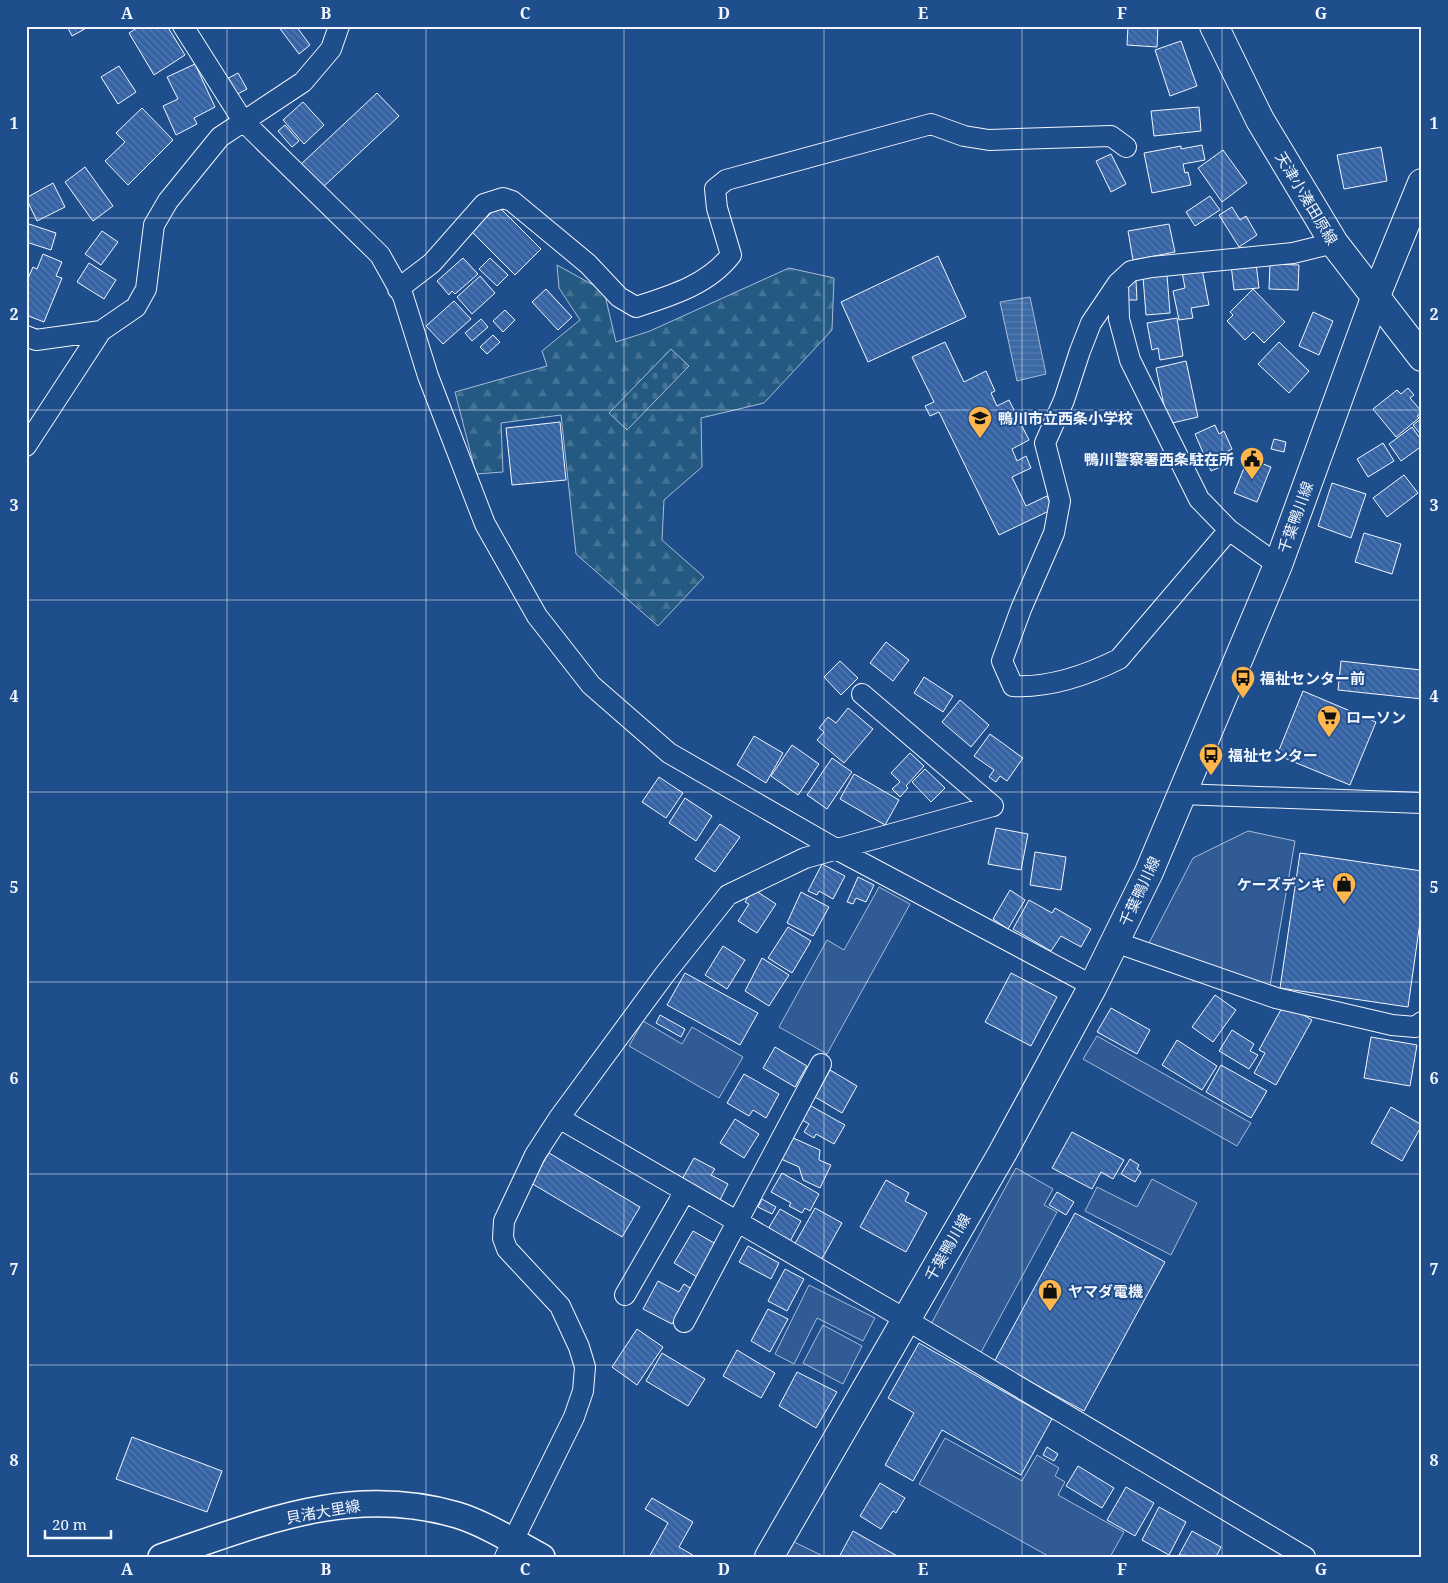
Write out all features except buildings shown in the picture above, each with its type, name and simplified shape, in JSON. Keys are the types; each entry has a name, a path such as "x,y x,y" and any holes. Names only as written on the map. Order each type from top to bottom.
{"main road":[{"name":"天津小湊田原線","path":"1214,26 1260,120 1334,243 1422,357"},
{"name":"千葉鴨川線","path":"769,1557 1003,1152 1093,986 1149,872 1278,565 1375,298 1422,183"}],"street":[{"path":"184,26 243,120 380,255 398,289 428,376 485,524 543,624 591,685 669,753 836,849 1093,986"},
{"path":"26,446 100,332 136,307 146,290 154,225 168,201 220,136 303,82 331,50 339,26"},
{"path":"398,289 432,263 484,204 503,198 520,208 588,264 619,296 636,307 681,293 721,268 730,256 717,208 715,189 726,180 931,124 964,136 989,140 1111,136 1126,147"},
{"path":"1229,530 1119,659 1097,670 1035,688 1013,686 1002,661 1021,609 1054,533 1060,500 1045,443 1064,400 1091,323 1118,283 1131,271 1152,267 1293,253 1334,243"},
{"path":"1118,283 1119,319 1130,360 1199,499 1229,530 1278,565"},
{"path":"26,336 36,340 100,332"},
{"path":"509,1549 574,1416 583,1391 585,1367 579,1346 560,1306 506,1249 503,1238 504,1221 535,1155 559,1118 665,974 728,895 805,858 993,806 862,694"},
{"path":"1181,794 1422,804"},
{"path":"1115,942 1276,998 1392,1025 1415,1027 1422,1022"},
{"path":"684,1322 821,1064"},
{"path":"559,1118 905,1319 1305,1557"},
{"path":"625,1295 685,1191"},
{"name":"貝渚大里線","path":"161,1557 300,1512 354,1503 404,1504 458,1516 509,1549 542,1557"}],"green space":[{"path":"557,265 604,291 616,342 650,331 789,268 834,278 832,330 764,403 701,418 702,467 664,500 662,540 704,577 658,626 576,554 561,415 501,423 503,472 476,474 455,392 547,366 542,351 580,320 559,288"},
{"path":"671,349 689,366 627,430 609,413"}],"shaded area":[{"path":"1030,297 1046,374 1017,381 1000,302"},
{"path":"1248,831 1295,841 1270,986 1148,945 1193,858"},
{"path":"879,887 910,904 827,1054 779,1027 827,940 844,950"},
{"path":"643,1021 682,1044 692,1027 743,1057 719,1098 629,1046"},
{"path":"1097,1036 1251,1123 1237,1146 1083,1059"},
{"path":"1016,1168 1053,1189 1044,1205 1057,1212 979,1356 931,1324"},
{"path":"1152,1179 1197,1203 1171,1255 1085,1211 1097,1187 1137,1207"},
{"path":"809,1285 875,1318 863,1341 817,1318 794,1364 775,1354"},
{"path":"823,1325 862,1346 843,1384 803,1363"},
{"path":"945,1438 1022,1481 1037,1455 1059,1468 1055,1476 1065,1482 1058,1495 1124,1532 1110,1557 1050,1557 919,1484"},
{"path":"792,1541 825,1557 783,1557"}],"place":[{"name":"鴨川市立西条小学校","path":"980,439"},
{"name":"鴨川警察署西条駐在所","path":"1252,480"},
{"name":"福祉センター前","path":"1243,699"},
{"name":"ローソン","path":"1329,738"},
{"name":"福祉センター","path":"1211,776"},
{"name":"ケーズデンキ","path":"1344,905"},
{"name":"ヤマダ電機","path":"1050,1312"}]}
